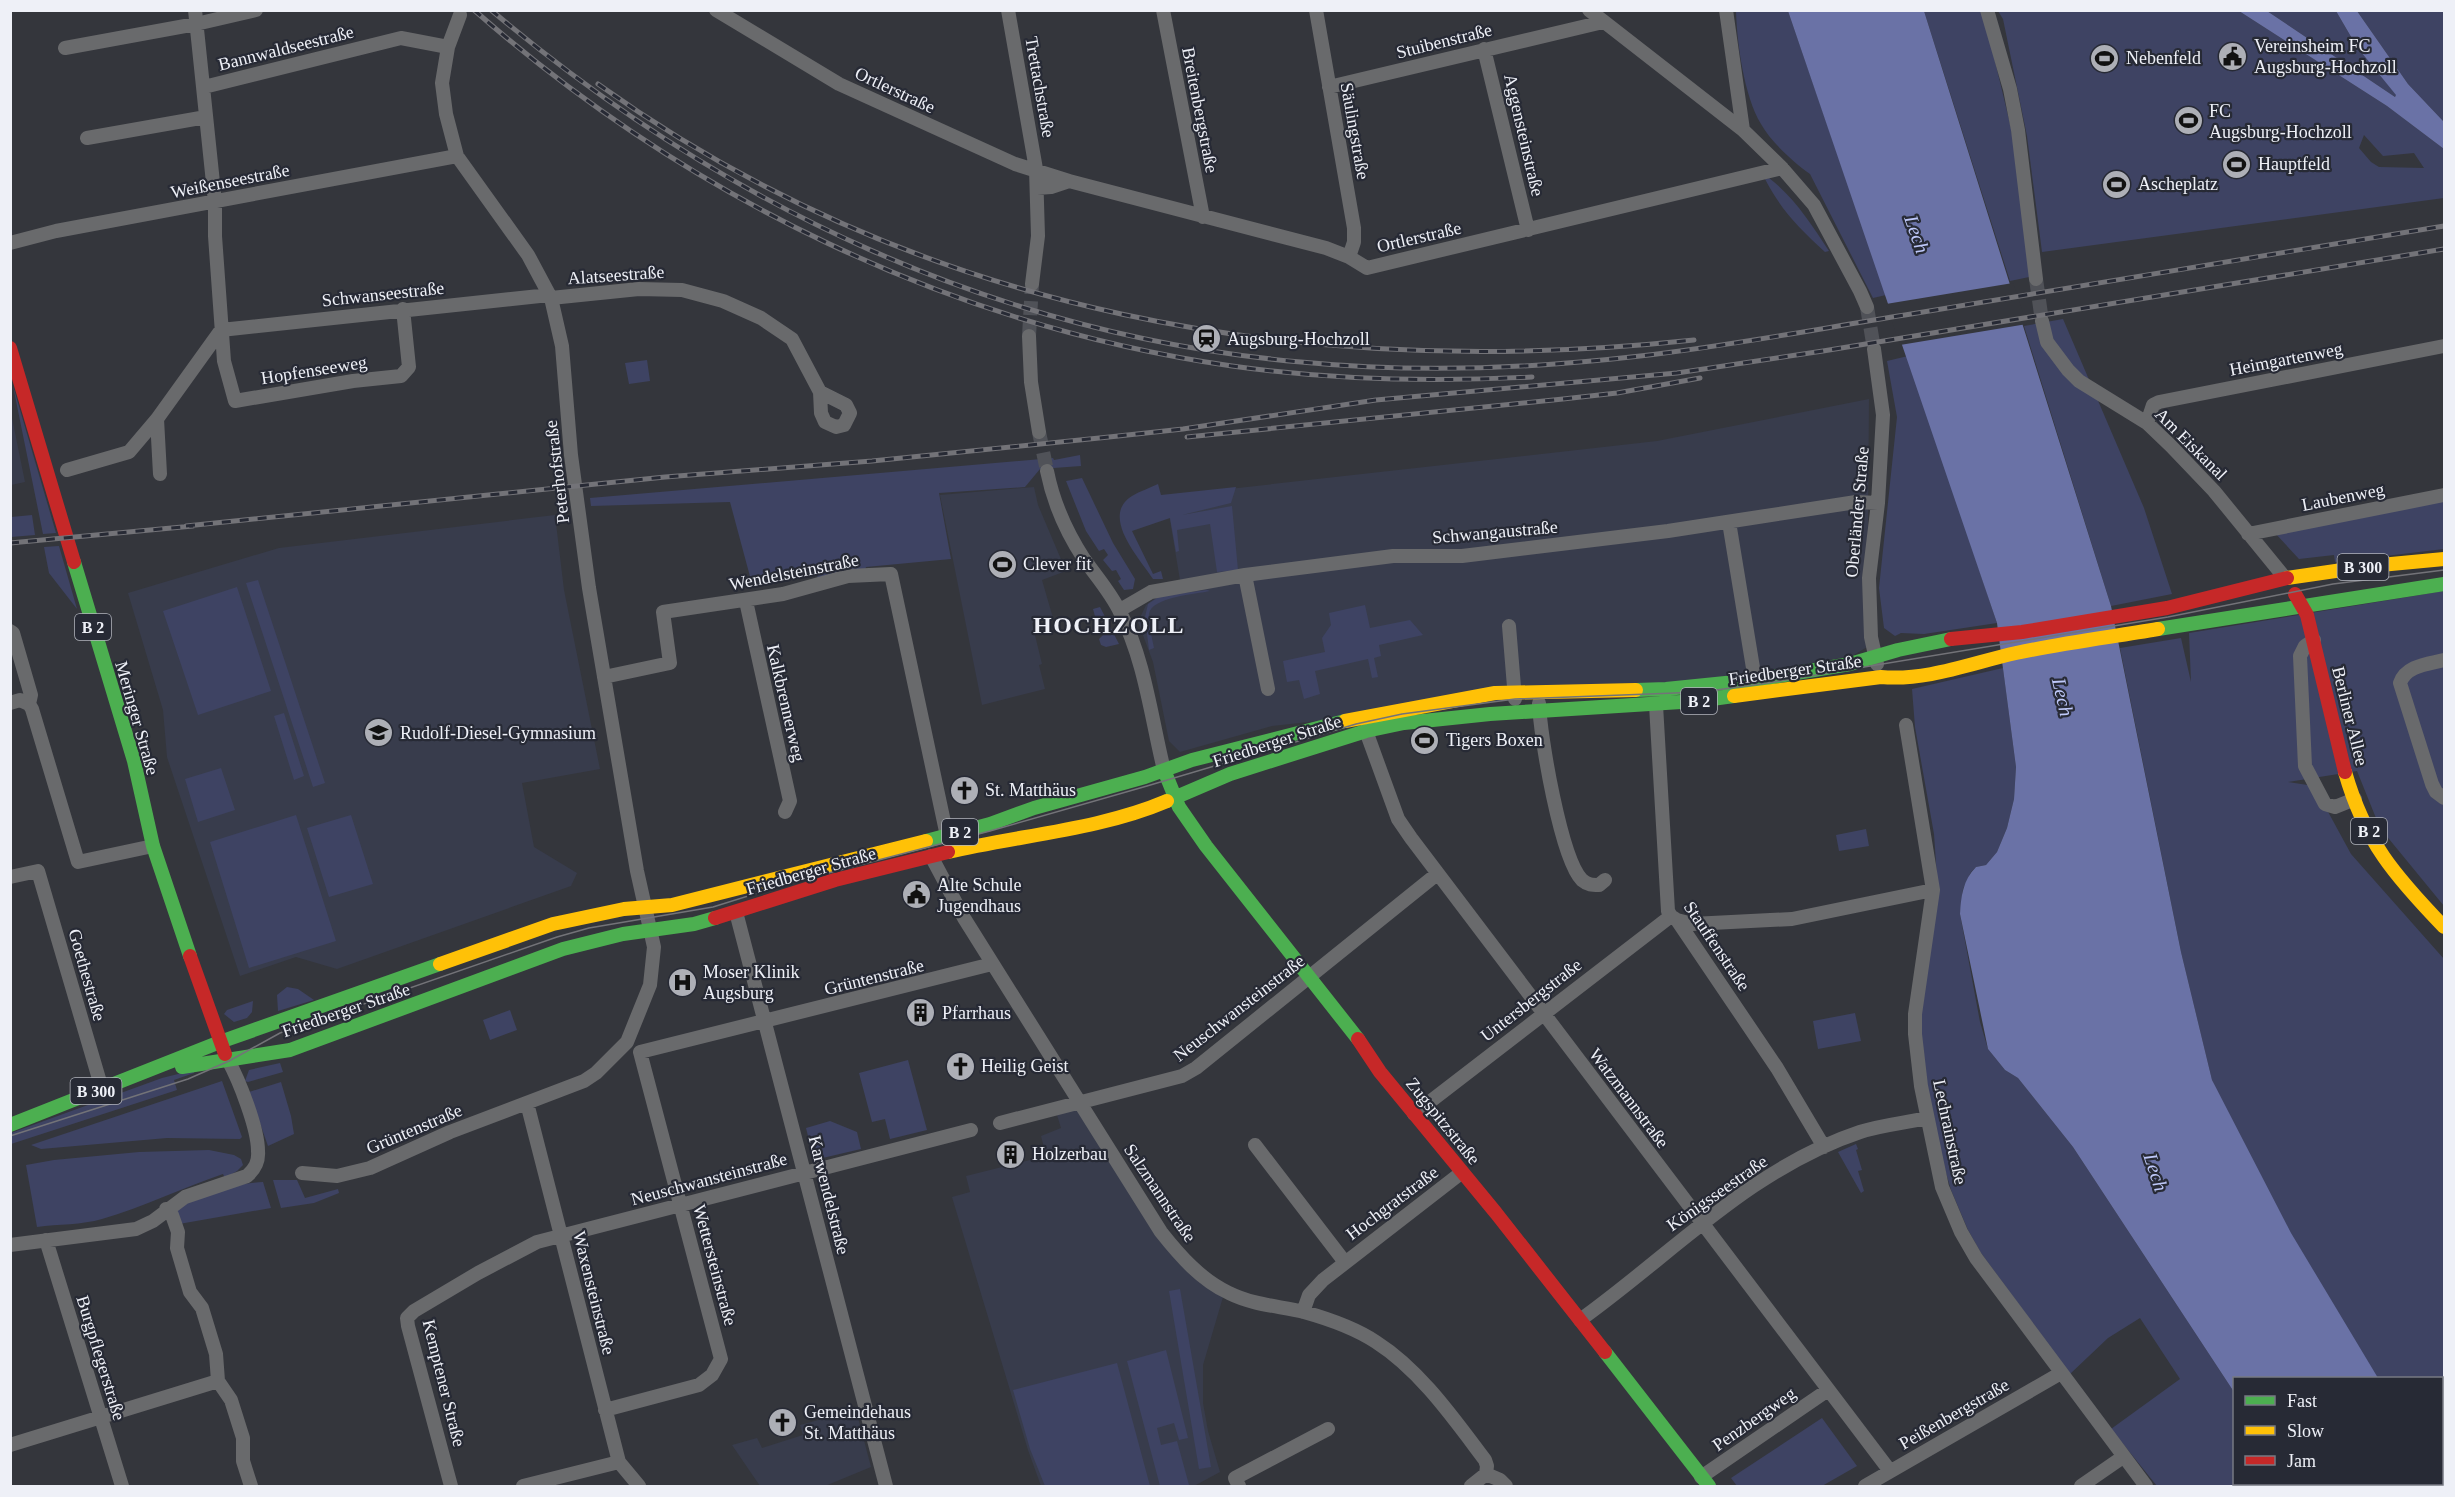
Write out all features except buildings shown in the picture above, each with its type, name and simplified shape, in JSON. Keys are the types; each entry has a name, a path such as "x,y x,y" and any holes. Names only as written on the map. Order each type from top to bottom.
{"main road":[{"name":"Meringer Straße","path":"11,352 134,761 153,846 228,1060"},
{"name":"Friedberger Straße","path":"152,1071 290,1050 563,949 602,938 690,902 947,836 1248,745 1394,710 1495,693 1666,689 1755,680 1850,664 1875,656 1953,639 2022,632 2167,608 2285,578 2370,566 2445,559"},
{"name":"Berliner Allee","path":"2285,578 2307,615 2340,761 2369,832 2391,870 2445,927"},
{"name":"Friedberger Straße","path":"220,1042 553,924 586,916 694,924 835,880 991,842 1035,836 1146,810 1230,774 1366,731 1422,720 1516,712 1656,705 1731,698 1881,677 1904,679 1958,669 2016,653 2302,605 2445,584"},
{"name":"Zugspitzstraße","path":"1164,770 1183,815 1206,846 1705,1482"},
{"name":"B 300","path":"10,1125 152,1071 220,1042"}],"street":[{"path":"65,48 195,17 256,10"},
{"name":"Ortlerstraße","path":"716,10 839,84 1015,164 1069,181 1326,248 1349,257 1367,268 1782,168"},
{"name":"Trettachstraße","path":"1008,10 1036,170 1038,236 1032,284"},
{"name":"Breitenbergstraße","path":"1163,10 1203,217"},
{"name":"Säulingstraße","path":"1316,10 1354,228 1354,242 1349,257"},
{"path":"1589,10 1743,130 1782,168 1814,205 1867,307"},
{"path":"1726,10 1743,130"},
{"path":"1987,10 2010,89 2018,130 2036,279"},
{"name":"Peterhofstraße","path":"460,15 448,46 442,83 446,114 457,156 528,255 550,297 562,346 571,455 589,588 647,920"},
{"path":"67,470 129,452 157,420 220,330 215,202 195,17"},
{"name":"Stuibenstraße","path":"1329,87 1603,22"},
{"name":"Bannwaldseestraße","path":"204,87 401,38 448,46"},
{"name":"Aggensteinstraße","path":"1484,49 1528,230"},
{"path":"87,138 206,117"},
{"name":"Weißenseestraße","path":"10,243 57,231 457,156"},
{"name":"Ortlerstraße","path":"1037,188 1051,187 1069,181"},
{"name":"Alatseestraße","path":"550,297 639,289 682,290 723,301 761,318 792,339 820,392"},
{"name":"Schwanseestraße","path":"220,330 403,309 550,297"},
{"name":"Hopfenseeweg","path":"220,330 224,361 235,401 353,381 401,376 409,367 403,309"},
{"name":"Am Eiskanal","path":"2042,321 2047,342 2068,370 2079,381 2147,423 2214,491 2285,578"},
{"path":"1029,336 1031,382 1039,432"},
{"name":"Heimgartenweg","path":"2147,423 2153,405 2159,402 2445,346"},
{"name":"Oberländer Straße","path":"1874,349 1883,415 1878,503 1869,578 1871,637 1881,677"},
{"path":"157,420 160,474"},
{"path":"1047,471 1054,498 1080,550 1120,610 1142,670 1164,770"},
{"name":"Laubenweg","path":"2248,534 2445,495"},
{"name":"Schwangaustraße","path":"1120,610 1151,592 1245,575 1393,556 1462,556 1729,522 1856,502 1878,503"},
{"path":"1729,522 1755,680"},
{"name":"Wendelsteinstraße","path":"604,678 670,663 663,612 746,601 812,588 848,576 891,574 947,836"},
{"path":"1245,575 1268,689"},
{"name":"Kalkbrennerweg","path":"746,601 790,801 785,812"},
{"path":"1509,626 1516,712"},
{"path":"10,631 13,633 31,695 28,704"},
{"name":"Berliner Allee","path":"2314,640 2300,656 2305,766 2325,804 2335,807 2355,799"},
{"path":"2445,660 2409,670 2402,676 2400,683 2432,784 2436,792 2445,798"},
{"path":"1538,692 1549,777 1570,858 1579,875 1590,885 1599,885 1605,880"},
{"path":"10,703 20,700 32,709 78,862 153,846"},
{"name":"Stauffenstraße","path":"1656,705 1667,902 1674,918 1777,1068 1824,1147"},
{"name":"Lechrainstraße","path":"1906,725 1933,890 1915,1014 1915,1034 1927,1118 1942,1187 1961,1232 1987,1273 2146,1486"},
{"name":"Watzmannstraße","path":"1366,731 1398,820 1701,1224 1890,1471"},
{"name":"Salzmannstraße","path":"931,856 960,912 992,964 1161,1232 1185,1261 1207,1280 1229,1293 1276,1308 1303,1312 1344,1325 1368,1337 1401,1362 1426,1387 1475,1447 1488,1466 1486,1474"},
{"name":"Goethestraße","path":"10,877 38,871 102,1089"},
{"name":"Neuschwansteinstraße","path":"1000,1123 1182,1076 1196,1068 1437,874"},
{"path":"1674,918 1702,923 1792,918 1933,890"},
{"name":"Karwendelstraße","path":"736,912 886,1486"},
{"name":"Untersbergstraße","path":"1414,1114 1543,1014 1674,918"},
{"name":"Grüntenstraße","path":"302,1173 337,1176 370,1168 450,1132 584,1081 596,1073 627,1042 650,985 654,947 647,920"},
{"name":"Grüntenstraße","path":"640,1052 992,964"},
{"path":"627,1042 640,1052"},
{"name":"Wettersteinstraße","path":"605,1410 699,1385 712,1375 721,1359 640,1052"},
{"path":"10,1245 136,1228 153,1221 185,1197 247,1176 254,1170 258,1151 241,1090 228,1060"},
{"name":"Waxensteinstraße","path":"526,1103 619,1462 639,1486"},
{"name":"Königsseestraße","path":"1580,1320 1701,1224 1762,1180 1824,1147 1860,1132 1927,1118"},
{"name":"Neuschwansteinstraße","path":"561,1236 971,1130"},
{"name":"Hochgratstraße","path":"1255,1145 1344,1262"},
{"name":"Hochgratstraße","path":"1303,1312 1310,1295 1323,1280 1461,1173"},
{"path":"166,1209 172,1215 178,1232 177,1248 190,1292 202,1308 216,1354 218,1381 231,1400 243,1438 243,1461 251,1486"},
{"name":"Kemptener Straße","path":"451,1486 407,1318 414,1311 478,1273 537,1242 561,1236"},
{"name":"Burgpflegerstraße","path":"46,1240 122,1486"},
{"name":"Peißenbergstraße","path":"1865,1486 2061,1373"},
{"path":"10,1445 218,1381"},
{"name":"Penzbergweg","path":"1705,1482 1828,1390"},
{"path":"1239,1486 1235,1478 1328,1429"},
{"path":"2081,1486 2123,1457"},
{"path":"523,1486 619,1462"},
{"path":"1471,1486 1486,1474 1500,1480 1506,1486"}],"shaded area":[{"path":"1736,11 1788,11 1886,295 1873,298 1810,174 1770,138 1761,124 1746,84"},
{"path":"1924,11 1983,11 2011,128 2034,276 2010,281"},
{"name":"FC Augsburg-Hochzoll","path":"1998,11 2239,11 2387,106 2444,149 2444,198 2042,252 2027,136 2003,19","holes":["2364,135 2383,156 2414,153 2424,168 2379,167 2371,162 2359,148"]},
{"path":"2267,11 2336,11 2357,47 2397,95 2395,97"},
{"path":"2357,11 2444,11 2444,122 2408,84"},
{"path":"1769,178 1809,221 1829,251 1825,252 1791,218 1765,179"},
{"path":"2063,319 2144,508 2172,594 2111,606 2024,326"},
{"path":"1908,356 1997,623 1924,634 1901,633 1895,636 1884,628 1879,588 1897,417 1887,361"},
{"path":"647,360 650,381 629,384 625,363"},
{"path":"13,386 56,533 43,534"},
{"path":"1869,399 1867,647 1852,656 1748,674 1272,726 1180,752 1169,741 1153,662 1138,622 1146,605 1158,596 1182,592 1166,496 1657,441"},
{"path":"10,408 25,482 11,485 10,485"},
{"path":"1080,455 1081,466 1040,469 1025,487 939,493 951,559 866,567 865,570 816,579 820,572 752,584 730,502 591,506 590,498 1053,458 1054,460"},
{"path":"1082,478 1113,543 1135,579 1133,589 1124,590 1118,581 1121,579 1116,570 1112,571 1103,560 1108,555 1104,549 1099,551 1086,531 1066,481"},
{"path":"1158,484 1161,495 1236,487 1231,503 1182,515 1232,506 1238,570 1217,572 1210,524 1177,530 1179,551 1176,552 1170,518 1132,531 1153,574 1161,571 1163,579 1153,579 1125,537 1120,514 1123,504 1132,496"},
{"path":"1034,487 1038,505 1066,571 1042,580 1053,618 1032,623 1042,664 1039,665 1045,689 982,705 940,495"},
{"path":"2444,496 2444,549 2335,562 2334,555 2299,559 2275,533"},
{"path":"32,515 35,535 11,537 11,517"},
{"name":"Rudolf-Diesel-Gymnasium","path":"555,515 564,590 600,769 522,783 534,847 577,873 571,886 337,969 296,957 240,976 167,757 163,710 128,593 279,548"},
{"path":"59,546 77,609 49,573 44,547"},
{"path":"258,580 325,783 313,787 246,583"},
{"path":"237,587 271,691 198,715 163,611"},
{"path":"1210,591 1166,600 1152,608 1149,622 1154,648 1149,650 1145,617 1148,604 1160,596"},
{"path":"2444,591 2444,906 2380,828 2357,771 2288,782 2314,786 2351,854 2444,959 2444,1486 2443,1377 2367,1377 2263,1212 2212,1080 2181,952 2120,648 2181,638 2191,682 2189,633"},
{"path":"1365,605 1370,628 1410,620 1423,635 1379,645 1381,656 1374,658 1378,677 1372,678 1368,659 1315,671 1320,694 1304,699 1299,680 1287,682 1283,661 1325,652 1322,638 1331,625 1329,613"},
{"path":"1100,607 1119,644 1106,647 1101,645 1099,639 1106,632 1106,626 1102,621 1096,620 1093,609"},
{"path":"2003,668 2016,767 2014,799 2007,828 1997,852 1986,865 1976,867 1971,872 1963,889 1960,914 1980,1022 1988,1049 2005,1070 2018,1078 2073,1147 2233,1390 2233,1485 2297,1486 2157,1486 2111,1429 2180,1379 2140,1318 2108,1338 2070,1374 1981,1253 1968,1230 1951,1190 1943,1163 1929,1099 1920,1024 1938,892 1934,834 1915,727 1912,689"},
{"path":"284,713 304,776 294,780 274,716"},
{"path":"221,768 235,810 198,822 185,779"},
{"path":"296,815 336,941 249,968 210,842"},
{"path":"351,815 373,884 329,897 307,828"},
{"path":"1866,829 1869,846 1839,851 1836,835"},
{"path":"287,987 298,989 314,1000 278,1011 277,995"},
{"path":"253,1001 252,1012 247,1018 234,1022 224,1014 227,1010"},
{"path":"510,1010 517,1030 490,1040 483,1020"},
{"path":"1855,1013 1861,1041 1818,1049 1813,1021"},
{"path":"908,1060 927,1130 890,1139 885,1119 872,1122 859,1073"},
{"path":"280,1063 283,1072 245,1081 249,1070"},
{"path":"194,1070 194,1073 174,1080 177,1090 11,1144 11,1133 162,1078"},
{"path":"222,1081 242,1137 240,1139 167,1138 41,1149 31,1145"},
{"path":"281,1082 294,1134 268,1146 249,1092"},
{"path":"1078,1108 1156,1234 1181,1265 1223,1297 1203,1365 1203,1403 1208,1431 1220,1472 1194,1486 1041,1486 1028,1450 952,1197 970,1192 966,1176 1046,1156 1041,1136 1061,1128 1057,1115"},
{"path":"830,1121 857,1132 861,1149 814,1160 806,1128"},
{"path":"1856,1144 1862,1170 1858,1171 1864,1191 1861,1193 1838,1152"},
{"path":"209,1150 234,1155 241,1159 243,1165 225,1178 223,1174 102,1219 37,1227 26,1165 139,1152"},
{"path":"273,1180 297,1180 305,1198 338,1189 339,1193 314,1203 281,1208"},
{"path":"263,1182 271,1208 179,1224 177,1209 196,1198 229,1187"},
{"path":"1180,1289 1211,1467 1199,1469 1169,1291"},
{"path":"1166,1350 1188,1438 1179,1440 1174,1423 1157,1428 1161,1445 1177,1441 1189,1485 1185,1486 1160,1486 1127,1361"},
{"path":"1117,1363 1150,1486 1045,1486 1030,1449 1013,1390"},
{"path":"856,1410 871,1467 825,1486 760,1486 732,1445 757,1438 762,1448 803,1435 800,1425"},
{"path":"1822,1418 1857,1466 1822,1486 1737,1486 1731,1478"}],"water":[{"name":"Lech","path":"1788,11 1924,11 2111,606 2181,952 2212,1080 2291,1233 2377,1377 2233,1377 2233,1390 2073,1147 2018,1078 2005,1070 1988,1049 1960,914 1965,883 1976,867 1986,865 1997,852 2007,828 2014,799 2016,767 1997,623"},
{"path":"2239,11 2267,11 2395,97 2396,95 2357,47 2336,11 2357,11 2408,84 2444,122 2444,149 2387,106"},
{"path":"2443,1481 2444,1486 2297,1486 2443,1485"}],"pier":[{"path":"2013,283 2027,324 1900,345 1886,304"}],"tunnel":[{"path":"2036,279 2042,321"},
{"path":"1029,336 1032,284"},
{"path":"1867,307 1874,349"},
{"path":"1039,432 1047,471"}],"tram line":[{"path":"10,1136 188,1079 229,1061 280,1033 557,937 589,928 713,907 786,884 990,831 1356,724 1402,714 1515,699 1701,692 1761,684 2168,617 2333,584 2444,570"}],"railway":[{"path":"474,10 556,77 643,139 733,194 828,243 925,285 1025,320 1127,347 1269,371 1382,379 1532,377"},
{"path":"491,10 580,80 673,144 769,200 869,249 972,290 1079,323 1188,347 1301,362 1386,368 1471,368 1556,364 1640,356 1773,337 2444,226"},
{"path":"598,84 722,163 851,227 984,277 1121,314 1261,338 1404,350 1548,350 1694,340"},
{"path":"186,526 665,477 872,461 1109,437 1183,429 1376,400 1677,373 2444,249"},
{"path":"1187,437 1617,393 1700,378"},
{"path":"10,543 193,526"}],"traffic: fast":[{"path":"74,562 134,761 153,846 190,956"},
{"path":"2158,629 2444,584"},
{"path":"1636,690 1755,680 1850,664 1898,650 1951,639"},
{"path":"1167,801 1230,774 1366,731 1404,723 1490,714 1697,701 1734,696"},
{"path":"926,841 1145,777 1192,760 1345,721"},
{"path":"1164,770 1179,807 1206,846 1358,1039"},
{"path":"182,1067 290,1050 563,949 623,934 694,924 715,918"},
{"path":"10,1125 220,1042 440,964"},
{"path":"1605,1352 1709,1486"}],"traffic: slow":[{"path":"2287,578 2370,566 2444,559"},
{"path":"1734,696 1881,677 1898,678 1933,674 2034,649 2158,629"},
{"path":"1345,721 1495,693 1636,690"},
{"path":"2345,772 2362,819 2384,857 2396,874 2444,927"},
{"path":"948,852 1114,819 1167,801"},
{"path":"440,964 553,924 624,909 672,905 926,841"}],"traffic: jam":[{"path":"10,348 74,562"},
{"path":"1951,639 2022,632 2167,608 2287,578"},
{"path":"2295,594 2307,615 2345,772"},
{"path":"715,918 835,880 948,852"},
{"path":"190,956 225,1054"},
{"path":"1358,1039 1380,1072 1496,1213 1605,1352"}],"place":[{"name":"Vereinsheim FC Augsburg-Hochzoll","path":"2233,56"},
{"name":"Nebenfeld","path":"2105,58"},
{"name":"FC Augsburg-Hochzoll","path":"2188,121"},
{"name":"Hauptfeld","path":"2237,164"},
{"name":"Ascheplatz","path":"2117,184"},
{"name":"Augsburg-Hochzoll","path":"1206,339"},
{"name":"Clever fit","path":"1002,564"},
{"name":"Rudolf-Diesel-Gymnasium","path":"379,733"},
{"name":"Tigers Boxen","path":"1425,740"},
{"name":"St. Matthäus","path":"964,790"},
{"name":"Alte Schule Jugendhaus","path":"916,895"},
{"name":"Moser Klinik Augsburg","path":"682,982"},
{"name":"Pfarrhaus","path":"921,1013"},
{"name":"Heilig Geist","path":"960,1066"},
{"name":"Holzerbau","path":"1011,1154"},
{"name":"Gemeindehaus St. Matthäus","path":"783,1422"}],"district":[{"name":"HOCHZOLL","path":"1109,625"}]}
